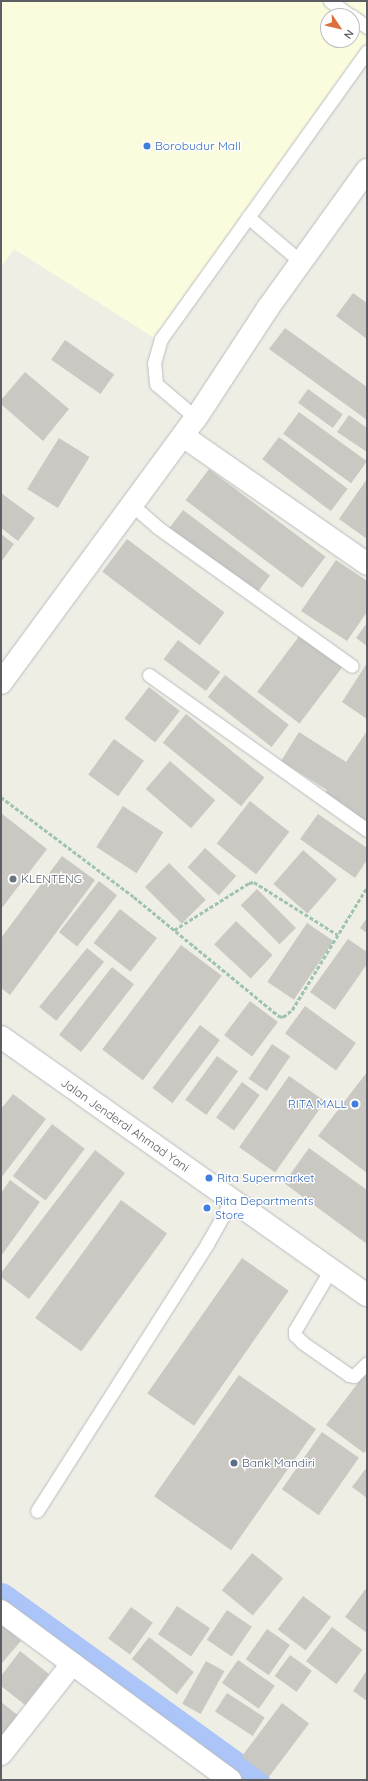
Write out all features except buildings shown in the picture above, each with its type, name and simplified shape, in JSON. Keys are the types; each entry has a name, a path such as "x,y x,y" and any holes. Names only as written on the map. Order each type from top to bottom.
{"street":[{"path":"1,683 196,418 301,262 367,170"},
{"path":"183,436 367,564"},
{"name":"Jalan Jenderal Ahmad Yani","path":"1,1037 367,1295"},
{"path":"1,1611 229,1780"},
{"path":"1,1754 72,1664"}],"lane":[{"path":"330,1 340,8"},
{"path":"196,418 156,384 154,363 161,340 367,51"},
{"path":"248,217 301,262"},
{"path":"132,505 157,527 352,666"},
{"path":"149,675 367,830"},
{"path":"37,1511 207,1244 232,1200"},
{"path":"331,1269 298,1324 294,1335 303,1343 354,1376 367,1363"}],"path":[{"path":"1,797 134,897 279,1016 283,1017 292,1010 367,887"},
{"path":"174,930 249,883 254,882 338,935"}],"shaded area":[{"name":"Borobudur Mall","path":"1,1 367,1 367,44 156,339 14,249 1,267"}],"waterway":[{"path":"1,1597 255,1780"}],"place":[{"name":"Borobudur Mall","path":"147,146"},
{"name":"KLENTENG","path":"13,879"},
{"name":"RITA MALL","path":"355,1104"},
{"name":"Rita Supermarket","path":"209,1178"},
{"name":"Rita Departments Store","path":"207,1208"},
{"name":"Bank Mandiri","path":"234,1463"}]}
